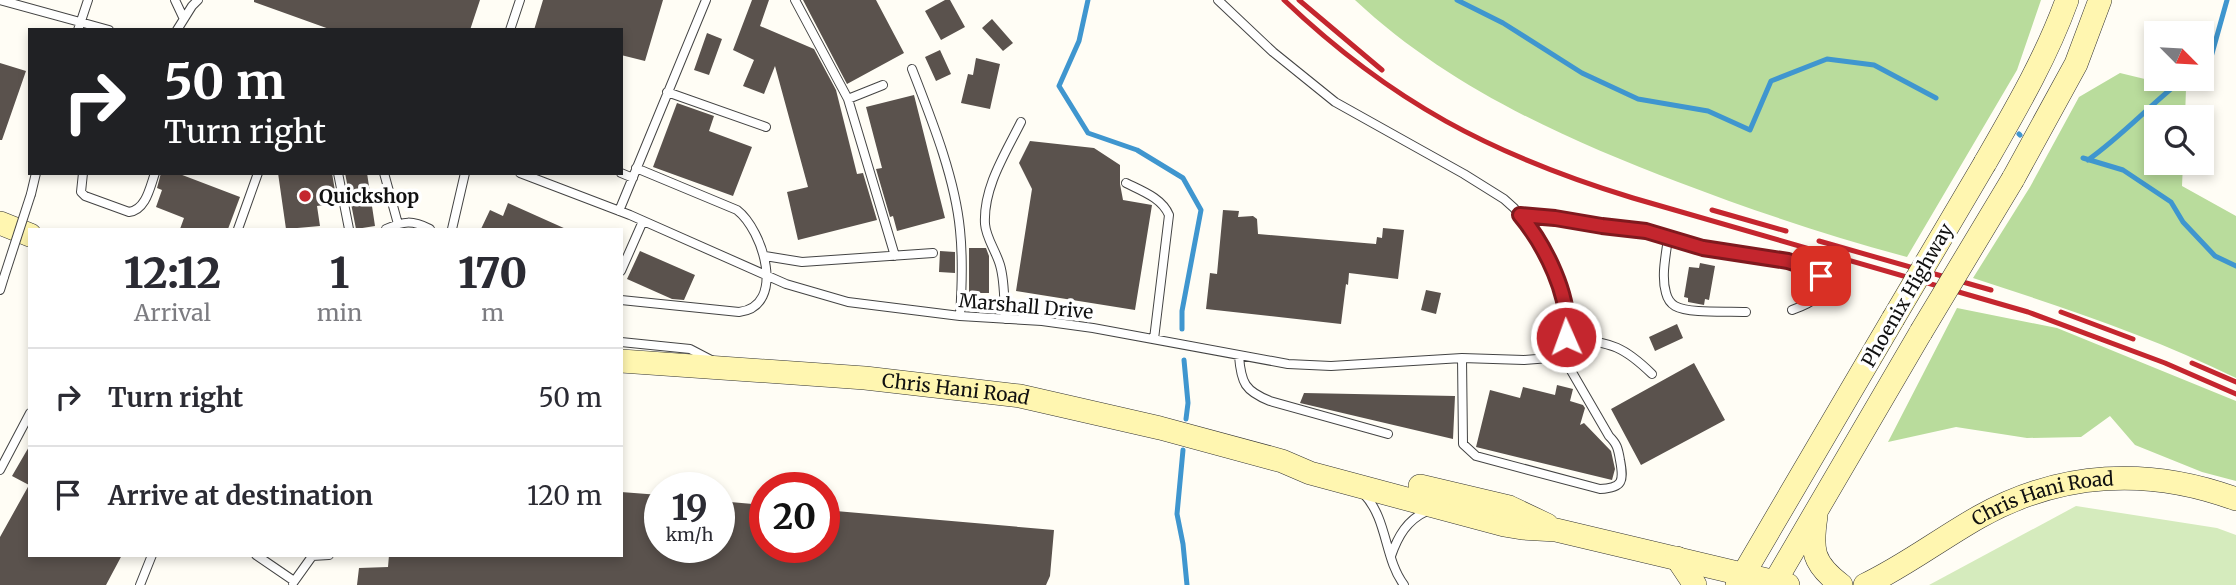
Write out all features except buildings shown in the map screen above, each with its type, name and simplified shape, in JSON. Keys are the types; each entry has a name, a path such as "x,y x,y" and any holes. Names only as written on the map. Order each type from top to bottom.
{"main road":[{"name":"Phoenix Highway","path":"1741,579 2031,85 2052,43 2067,0"},
{"name":"Phoenix Highway","path":"1778,584 1817,509 2012,179 2076,64 2100,0"},
{"path":"0,223 28,234"},
{"name":"Chris Hani Road","path":"623,361 917,383 1020,396 1160,428 1282,461 1310,473 1522,528 1556,530 1677,558 1741,579 1778,584"},
{"name":"Chris Hani Road","path":"1282,461 1313,461 1509,507 1556,530"},
{"name":"Chris Hani Road","path":"1864,585 1892,572 1980,516 2007,503 2056,486 2087,480 2142,478 2175,481 2236,499"},
{"path":"1817,509 1813,537 1816,561 1841,585"},
{"path":"1677,558 1695,585"}],"lane":[{"path":"0,0 79,26 88,0"},
{"path":"175,0 183,18"},
{"path":"178,28 198,0"},
{"path":"511,28 520,0"},
{"path":"620,211 706,0"},
{"path":"795,0 848,99 895,256"},
{"path":"1218,0 1273,52 1335,102 1464,174 1504,199 1520,215 1550,262 1564,303 1568,324 1566,337 1550,358 1569,367 1609,436 1618,444 1622,480 1618,485 1600,489 1476,456 1464,443 1462,436 1462,358"},
{"path":"912,69 939,139 960,227 960,316"},
{"path":"848,99 883,85"},
{"path":"667,92 766,127"},
{"path":"1005,319 1003,277 995,249 985,228 985,209 990,186 1021,122"},
{"path":"623,300 740,312 751,310 761,301 767,276 765,256 747,218 737,211 636,168"},
{"path":"623,174 633,178"},
{"path":"0,290 35,175"},
{"path":"83,175 81,192 85,196 130,212 142,207 154,175"},
{"path":"238,228 257,175"},
{"path":"338,175 349,228"},
{"path":"385,175 398,224"},
{"path":"452,228 466,175"},
{"name":"Marshall Drive","path":"525,175 620,211 767,276 848,302 960,316 1093,328 1288,364 1331,366 1462,358 1550,358"},
{"path":"1126,183 1159,201 1166,207 1169,215 1154,339"},
{"path":"1520,215 1646,231 1703,248 1788,261 1814,270 1823,283 1822,292 1816,301 1792,310"},
{"path":"388,228 412,221 428,228"},
{"path":"623,266 643,221"},
{"path":"1668,238 1664,285 1666,296 1675,306 1746,312"},
{"path":"765,256 802,262 933,253"},
{"path":"1566,337 1621,348 1652,374"},
{"path":"623,342 690,349 723,368"},
{"path":"1239,356 1243,380 1254,394 1270,401 1388,434"},
{"path":"0,470 28,417"},
{"path":"1358,486 1374,507 1394,571 1404,585"},
{"path":"1391,556 1398,538 1408,525 1424,511 1439,507"},
{"path":"140,585 151,557"},
{"path":"259,557 293,583 311,557"}],"green space":[{"path":"1355,0 2041,0 2017,70 1907,257 1820,232 1735,203 1635,165 1549,128 1467,84 1428,59"},
{"path":"2120,73 2144,79 2144,91 2186,91 2185,105 2144,105 2144,175 2182,175 2182,186 2236,216 2236,378 2139,336 1973,278 2030,187 2079,97"},
{"path":"1957,308 2057,328 2236,401 2236,481 2202,472 2135,445 2110,416 2081,437 2027,438 1956,427 1888,442"},
{"path":"2076,506 2217,528 2236,535 2236,585 1929,585"}],"waterway":[{"path":"1088,0 1079,41 1059,86 1088,133 1137,150 1183,178 1201,210 1182,311 1182,329"},
{"path":"1457,0 1503,23 1582,73 1638,99 1708,111 1750,130 1771,81 1827,59 1874,65 1936,98"},
{"path":"2214,46 2227,0"},
{"path":"2088,160 2169,91"},
{"path":"2083,158 2123,170 2171,202 2183,222 2215,256 2236,266"},
{"path":"1184,360 1188,403 1186,419"},
{"path":"1183,450 1177,514 1187,585"}],"railway":[{"path":"1284,0 1324,36 1404,96 1446,121 1534,163 1633,198 2028,312 2165,363 2236,394"},
{"path":"1299,0 1382,70"},
{"path":"1712,210 1786,231"},
{"path":"1819,241 1991,290"},
{"path":"2061,312 2133,339"},
{"path":"2192,363 2236,382"}],"place":[{"name":"Quickshop","path":"305,196"}],"route":[{"path":"1566,337 1568,324 1564,303 1550,262 1520,215 1646,231 1703,248 1788,261 1806,266 1821,276"}]}
